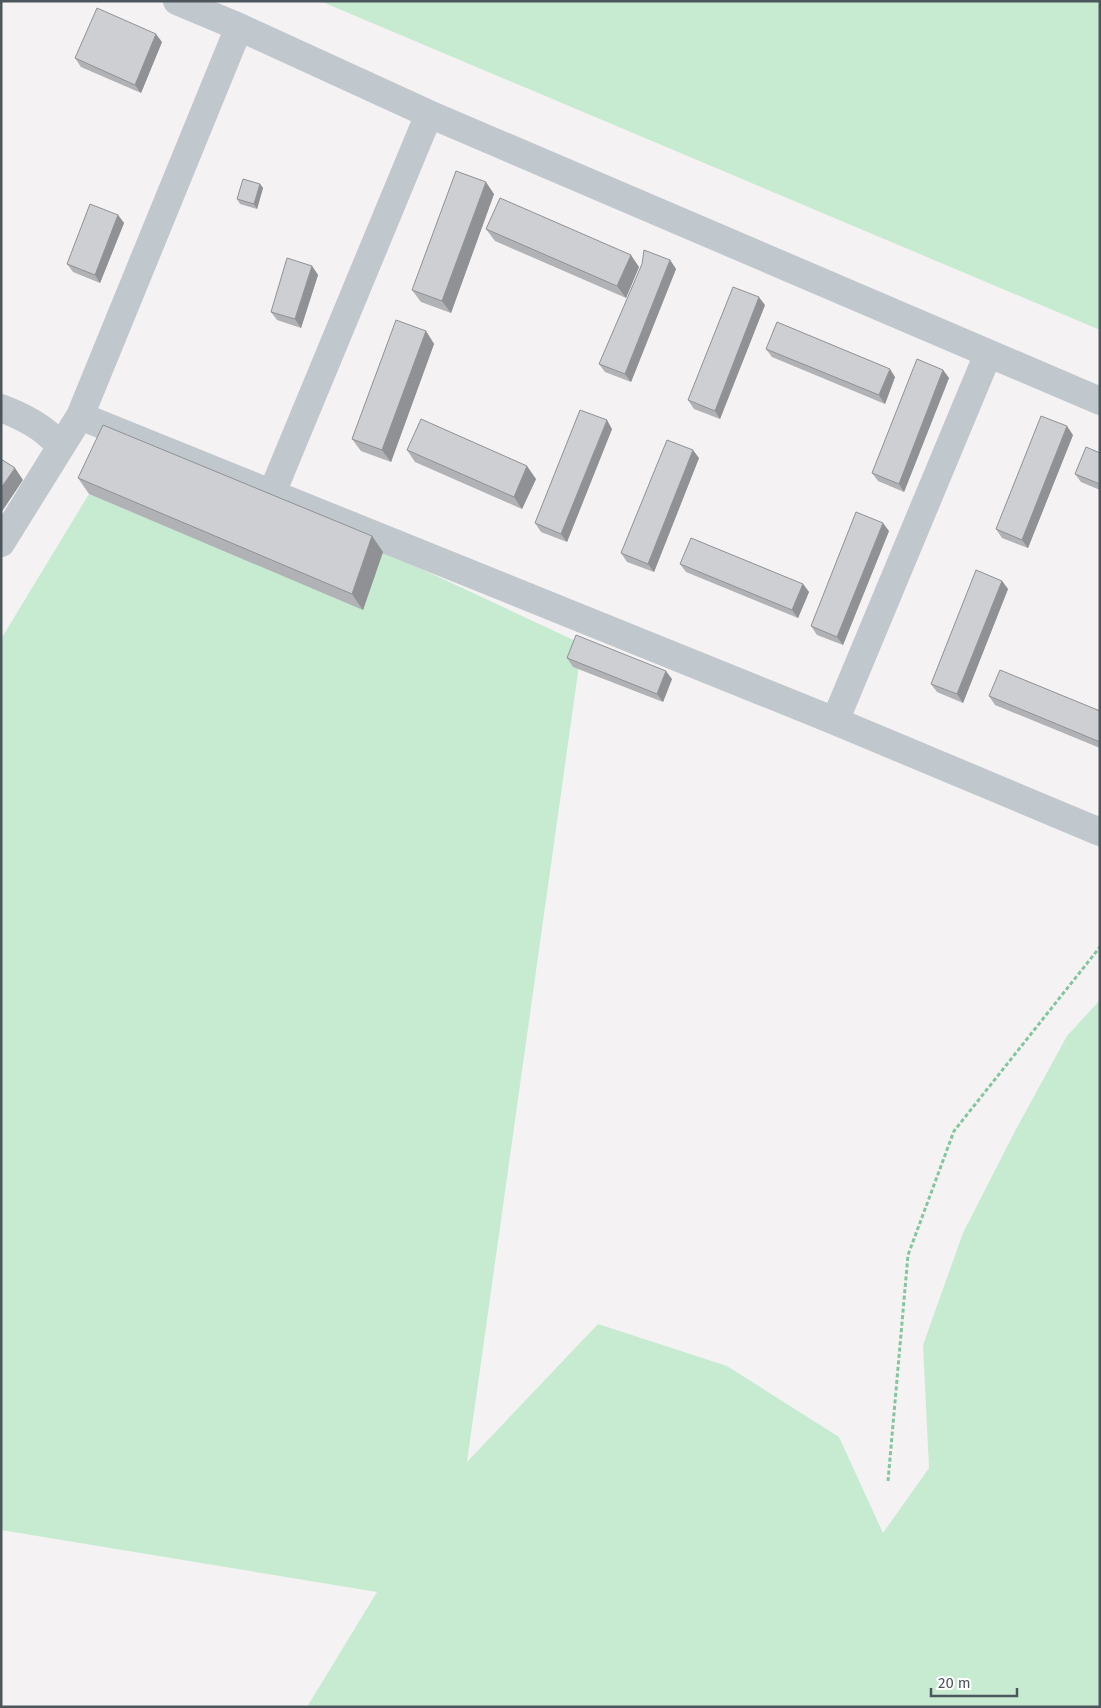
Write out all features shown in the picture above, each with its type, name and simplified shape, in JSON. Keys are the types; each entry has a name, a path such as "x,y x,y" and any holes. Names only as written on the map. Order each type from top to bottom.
{"street":[{"path":"177,1 239,27 429,114 1100,401"},
{"path":"1,543 80,416 239,27"},
{"path":"272,493 429,114"},
{"path":"835,721 988,354"},
{"path":"1,408 23,417 41,428 60,446"},
{"path":"80,416 835,721 1100,832"}],"path":[{"path":"888,1481 908,1255 954,1131 1100,947"}],"green space":[{"path":"320,1 1100,1 1100,330"},
{"path":"89,494 363,609 383,551 582,644 467,1462 598,1324 727,1366 839,1437 883,1533 929,1468 923,1345 963,1233 1014,1133 1067,1036 1100,1000 1100,1707 307,1707 377,1592 1,1530 1,639"}],"building":[{"path":"97,8 156,34 135,85 75,58"},
{"path":"456,171 486,182 442,301 412,290"},
{"path":"243,179 260,184 254,204 237,199"},
{"path":"500,198 631,255 617,286 486,229"},
{"path":"90,204 118,215 95,275 67,264"},
{"path":"644,250 670,260 625,374 599,364 642,264"},
{"path":"287,258 312,266 295,319 271,312"},
{"path":"733,287 759,297 715,411 688,400"},
{"path":"396,320 426,331 382,450 352,439"},
{"path":"777,322 890,369 879,395 766,349"},
{"path":"917,359 943,370 899,484 872,473"},
{"path":"580,410 607,420 561,534 535,523"},
{"path":"1041,416 1067,426 1022,540 996,529"},
{"path":"421,419 527,466 514,497 407,450"},
{"path":"103,425 372,536 352,594 78,478"},
{"path":"667,440 693,450 648,564 621,553"},
{"path":"1086,447 1100,453 1100,484 1075,474"},
{"path":"1,459 15,468 1,488"},
{"path":"856,512 883,523 837,637 811,626"},
{"path":"691,538 803,584 792,610 680,564"},
{"path":"976,570 1002,581 957,694 931,684"},
{"path":"576,635 666,671 657,694 567,658"},
{"path":"1000,670 1100,711 1100,742 989,696"}]}
